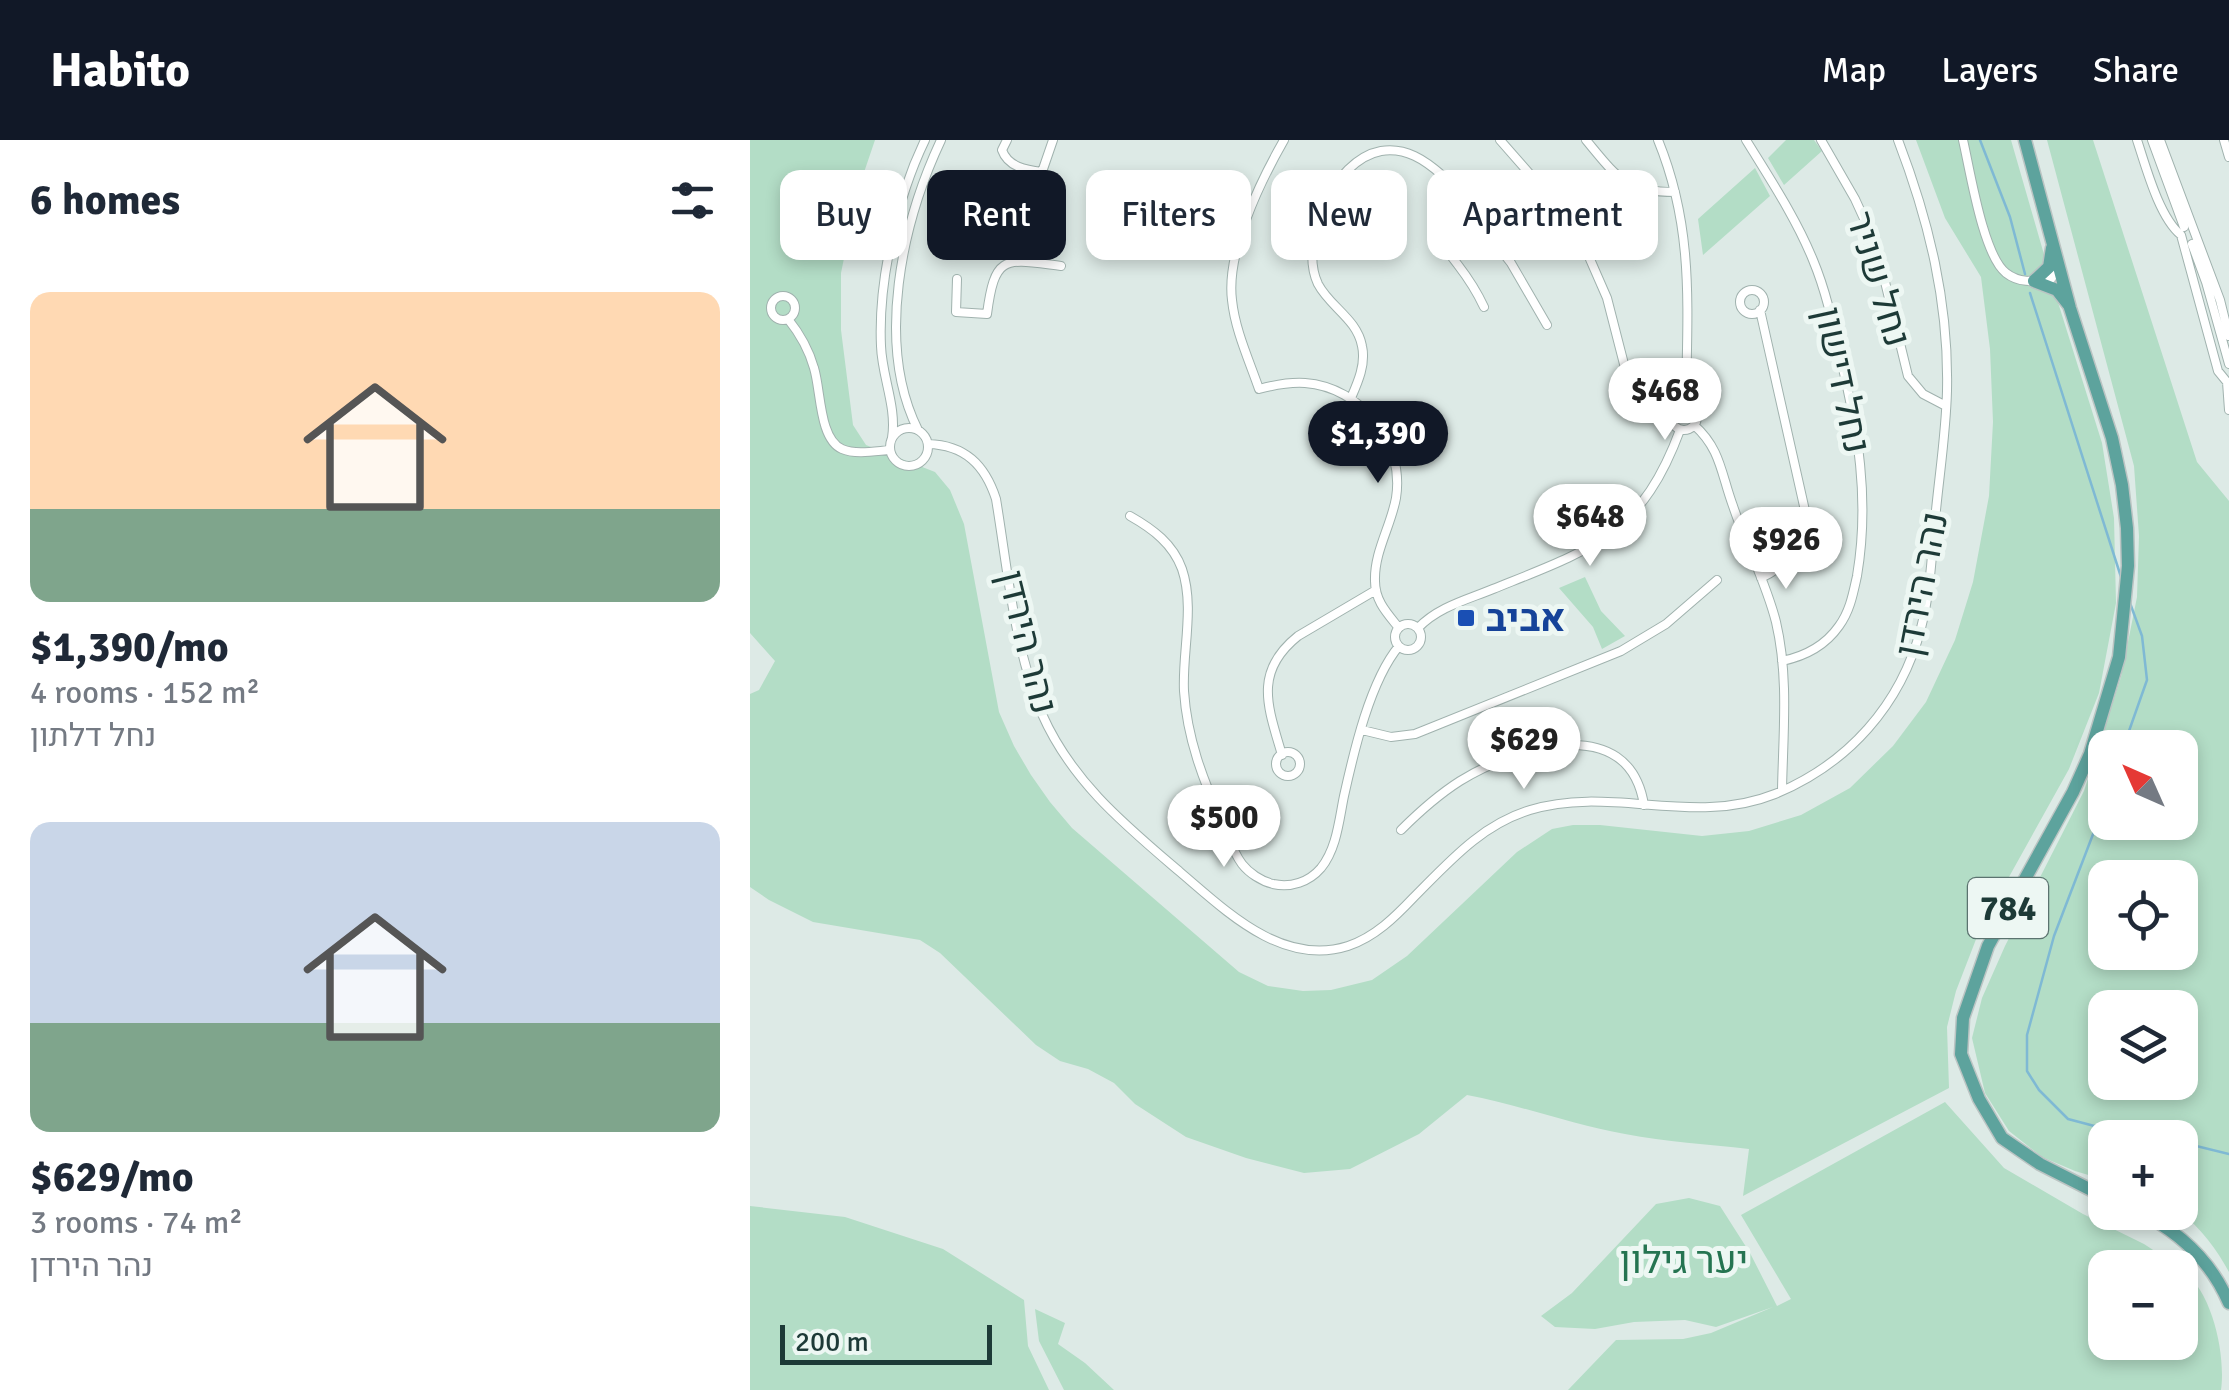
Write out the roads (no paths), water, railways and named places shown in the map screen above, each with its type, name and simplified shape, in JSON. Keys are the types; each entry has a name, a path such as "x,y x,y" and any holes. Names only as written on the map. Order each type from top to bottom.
{"main road":[{"name":"784","path":"2025,140 2070,308 2103,404 2122,485 2128,566 2119,657 2090,754 1988,946 1964,1018 1962,1054 1978,1099 2002,1138 2040,1164 2088,1188"},
{"path":"2053,241 2049,266 2034,281 2057,290 2070,308"},
{"path":"2168,1230 2199,1253 2229,1303"}],"street":[{"path":"925,140 904,192 882,296 881,352 894,415 890,450 898,462 912,466 924,458 928,444 908,410 899,373 896,308 918,196 941,140"},
{"path":"1007,140 1003,156 1021,169 1042,172 1053,140"},
{"path":"1284,140 1244,228 1232,271 1234,314 1258,389 1284,383 1331,388 1351,398 1382,429 1397,471 1396,495 1376,562 1376,590 1384,610 1399,628"},
{"path":"1500,140 1557,205 1586,250 1606,298 1631,383 1648,401 1672,413"},
{"path":"1586,140 1628,183 1649,192 1675,192"},
{"path":"1658,140 1675,192 1687,260 1686,404"},
{"name":"נחל דישון","path":"1746,140 1796,224 1822,285 1853,410 1864,490 1859,564 1844,618 1818,647 1782,661"},
{"name":"נחל שניר","path":"1821,140 1876,245 1908,376 1924,394 1946,406"},
{"name":"נהר הירדן","path":"928,444 944,444 966,454 991,484 1027,670 1048,727 1070,765 1100,802 1226,912 1269,938 1308,950 1342,948 1359,942 1390,921 1471,841 1523,812 1574,802 1700,809 1734,805 1802,782 1833,762 1862,737 1887,706 1907,670 1922,627 1946,406 1946,346 1938,274 1924,214 1898,140"},
{"path":"1963,140 1984,226 1996,259 2007,274 2024,281 2051,278 2060,264"},
{"path":"2138,140 2164,213 2171,226 2188,236 2220,300 2229,336"},
{"path":"2156,140 2206,282 2229,364"},
{"path":"2224,140 2229,157"},
{"path":"1351,398 1362,368 1362,342 1318,283 1312,258 1315,232 1333,190 1358,160 1392,150 1417,156 1435,170"},
{"path":"2188,236 2218,372 2228,384 2229,410"},
{"path":"1454,260 1484,307"},
{"path":"1508,260 1547,325"},
{"path":"958,278 956,312 986,314 991,284 1001,268 1019,261 1061,266"},
{"path":"1760,310 1806,514 1797,550 1780,568 1761,578"},
{"path":"788,319 812,360 826,428 833,443 851,452 890,450"},
{"path":"1686,404 1696,413 1694,425 1680,430 1672,423 1672,413 1686,404"},
{"path":"1694,425 1716,452 1776,623 1784,694 1782,790"},
{"path":"892,438 903,429 918,430"},
{"path":"1418,628 1439,611 1574,557 1616,530 1661,475 1680,430"},
{"path":"1130,516 1160,536 1178,558 1187,608 1184,685 1190,732 1212,802 1235,852 1252,874 1275,885 1288,886 1312,876 1323,865 1334,840 1380,677 1399,646"},
{"path":"1362,730 1390,737 1421,732 1602,660 1666,624 1716,580"},
{"path":"1282,754 1267,700 1274,662 1298,636 1376,590"},
{"path":"1399,646 1399,628 1408,624 1418,628"},
{"path":"1399,646 1408,650 1418,646 1418,628"},
{"path":"1401,830 1430,803 1478,772 1533,752 1575,744 1602,748 1628,764 1639,781 1644,805"}],"waterway":[{"path":"1980,140 2010,217 2025,274"},
{"path":"2030,293 2121,577"},
{"path":"2129,730 2147,680 2142,636 2130,603"},
{"path":"2088,1124 2068,1119 2039,1090 2027,1071 2027,1035 2054,936 2091,840"},
{"path":"2198,1146 2229,1154"}],"place":[{"name":"אביב","path":"1466,618"}],"park label":[{"name":"יער גילון","path":"1684,1260"}]}
